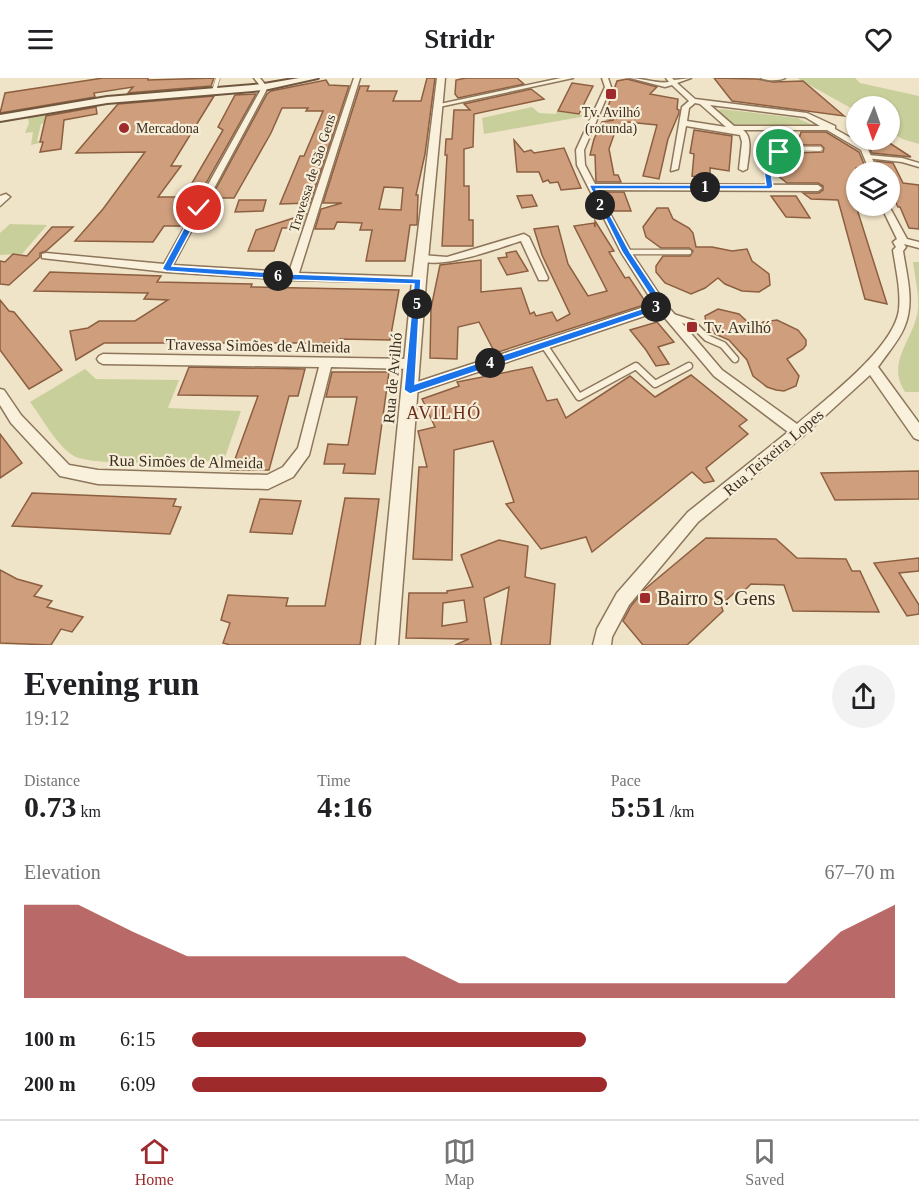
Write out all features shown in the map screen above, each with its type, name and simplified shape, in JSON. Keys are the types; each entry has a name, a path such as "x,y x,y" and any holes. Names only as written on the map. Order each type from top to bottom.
{"main road":[{"path":"0,118 99,101 264,87 313,78"}],"street":[{"path":"166,269 264,87 257,78"},
{"name":"Travessa de São Gens","path":"293,277 357,78"},
{"name":"Rua de Avilhó","path":"387,645 418,281 441,78"},
{"path":"439,105 570,78"},
{"path":"604,78 608,87 580,150 581,165 626,252 661,306 718,373 798,432"},
{"path":"633,78 656,84 688,78"},
{"path":"764,78 782,78"},
{"path":"670,81 693,101 807,115 864,149 870,162"},
{"path":"674,169 686,107 693,101"},
{"path":"703,103 729,129 744,134 746,142 743,169"},
{"path":"683,123 729,129 832,128"},
{"path":"868,157 902,160 919,165"},
{"path":"591,187 818,188"},
{"path":"0,199 6,197 0,204"},
{"path":"889,216 902,244 909,250 917,248"},
{"path":"421,258 447,260 524,237 543,278"},
{"name":"Rua Teixeira Lopes","path":"602,645 603,635 623,599 693,518 798,432 871,367 898,329 904,313 905,294 898,250 902,244"},
{"path":"46,256 166,269 293,277 418,281"},
{"path":"410,390 661,306"},
{"name":"Travessa Simões de Almeida","path":"103,359 412,364"},
{"name":"Rua Simões de Almeida","path":"0,394 16,419 65,471 109,478 268,482 288,472 304,451 326,363"},
{"path":"871,367 919,434"}],"lane":[{"path":"214,91 218,78"},
{"path":"770,187 767,164 770,158 788,149 820,149"},
{"path":"626,252 689,252"},
{"path":"670,315 692,323 707,338 723,345 735,359"},
{"path":"544,345 579,397 636,366 655,384 689,366"}],"green space":[{"path":"797,78 855,78 860,83 919,96 919,144 900,138 900,96 846,96 846,105"},
{"path":"532,107 539,113 556,114 557,111 587,116 484,134 482,118"},
{"path":"721,109 797,118 818,127 735,125 716,111"},
{"path":"64,111 49,115 45,123 41,124 37,141 40,141 39,143 31,145 33,132 25,133 29,123 28,118"},
{"path":"10,224 47,225 22,254 0,255 0,233"},
{"path":"913,262 919,262 919,392 905,392 898,370 918,309"},
{"path":"85,369 96,379 179,380 168,408 241,411 223,463 218,461 121,462 74,456 56,439 30,402"}],"building":[{"path":"103,78 148,78 148,80 214,78 211,86 128,93 133,87 94,93 95,97 0,113 5,93"},
{"path":"427,78 435,78 425,154 416,195 418,195 417,225 410,225 405,261 366,261 372,230 360,230 362,223 337,222 334,229 315,229 321,209 342,203 323,203 360,86 369,86 367,91 397,91 393,101 421,101","holes":["384,187 403,188 401,210 379,209"]},
{"path":"517,78 524,84 458,98 455,94 456,80"},
{"path":"714,78 757,79 773,82 803,81 844,116 732,101"},
{"path":"627,79 657,87 650,94 678,99 679,113 668,139 659,179 643,176 657,125 627,122 624,130 616,129 609,149 614,175 618,175 621,182 596,182 595,155 590,155 594,139 602,122 614,120 604,118 617,81"},
{"path":"326,80 329,85 349,86 310,203 280,204 300,156 304,156 323,111 306,111 308,108 282,108 271,133 234,198 211,198 267,94 271,91"},
{"path":"572,83 593,86 579,114 558,111"},
{"path":"531,89 544,99 474,114 473,147 464,149 464,186 469,186 469,220 473,220 473,246 442,246 446,139 452,139 454,110 470,110 464,104"},
{"path":"256,94 182,226 164,226 153,242 75,241 103,209 145,152 76,153 118,104 214,96 171,166 181,166 158,197 184,197 223,130 218,127 235,95"},
{"path":"96,107 97,114 64,120 61,149 40,152 46,116"},
{"path":"694,130 732,136 729,171 710,168 710,179 692,176 694,154 690,153"},
{"path":"801,132 826,132 846,144 846,150 859,152 863,162 846,162 846,216 859,216 887,304 865,299 838,200 811,199 803,193 819,193 823,190 823,186 818,183 787,183 771,170 776,165 790,163 794,153 823,152 824,148 821,145 797,145"},
{"path":"514,140 524,152 531,150 534,153 564,148 581,188 561,190 558,182 550,183 548,180 543,182 539,172 517,172"},
{"path":"870,150 900,150 911,157 872,153"},
{"path":"900,177 903,183 919,185 919,229 909,228 900,207"},
{"path":"601,192 624,192 631,211 611,211"},
{"path":"532,195 537,206 522,208 517,196"},
{"path":"771,196 796,196 810,218 786,217"},
{"path":"239,200 266,200 263,211 235,212"},
{"path":"657,208 668,208 673,219 689,228 693,233 696,247 732,251 747,249 752,261 769,274 770,285 759,292 742,291 725,284 718,278 705,288 691,294 665,283 656,272 656,266 663,256 690,256 693,251 689,248 661,248 646,237 643,227"},
{"path":"306,214 301,228 282,228 274,251 248,251 256,230"},
{"path":"595,221 614,251 609,252 625,278 629,277 647,304 495,353 479,322 458,327 457,359 430,358 431,308 440,265 481,260 481,292 521,288 530,314 534,312 536,316 552,312 557,321 570,314 542,255 534,229 558,226 568,264 588,296 607,291 574,226 594,223 595,227"},
{"path":"52,227 73,227 46,251 40,253 40,257 9,285 0,284 0,261 5,262 13,254 27,256"},
{"path":"516,251 528,271 507,275 498,258 507,257 506,253"},
{"path":"50,272 161,276 157,282 252,284 251,287 399,290 390,340 340,339 339,343 104,343 76,360 70,331 88,328 99,321 135,321 168,300 144,299 148,293 34,291"},
{"path":"0,300 9,311 14,312 62,370 29,389 0,350"},
{"path":"718,309 739,314 755,329 763,322 777,320 798,330 806,340 806,345 787,359 799,376 796,386 784,391 776,390 767,387 753,376 747,360 729,340 715,334 706,324 705,316"},
{"path":"657,322 674,342 658,347 669,364 656,366 630,330"},
{"path":"189,367 305,369 298,396 289,396 269,470 231,470 258,396 178,395"},
{"path":"532,367 547,401 557,399 566,418 630,376 655,397 691,375 747,420 739,426 748,434 706,468 714,481 704,483 692,472 592,552 586,537 541,549 506,504 514,502 493,441 454,450 452,560 413,559 419,467 427,467 418,431 435,427 422,399 459,386 457,382"},
{"path":"332,372 389,372 375,474 343,473 345,464 324,464 328,444 348,445 357,397 326,397"},
{"path":"0,434 22,463 0,478"},
{"path":"919,471 919,499 835,500 821,473"},
{"path":"32,493 176,499 173,506 181,507 170,534 12,526"},
{"path":"345,498 379,499 360,645 230,645 223,643 230,623 221,620 228,595 288,598 286,606 325,606"},
{"path":"260,499 301,501 292,534 250,532"},
{"path":"706,538 776,539 797,558 846,559 852,571 860,571 879,612 793,611 784,585 751,584 742,593 734,593 721,605 723,611 687,645 643,645 623,621 631,606 645,589"},
{"path":"499,540 528,546 525,577 555,584 550,645 501,645 509,587 484,598 491,645 455,645 469,639 406,638 409,593 447,593 447,591 473,587 461,555","holes":["464,600 467,622 442,626 443,603"]},
{"path":"919,558 919,571 899,573 919,605 919,614 907,616 874,563"},
{"path":"0,570 17,579 42,586 34,596 52,601 47,607 83,617 72,632 61,629 51,645 0,643"}],"place":[{"name":"Tv. Avilhó (rotunda)","path":"611,94"},
{"name":"Mercadona","path":"124,128"},
{"name":"Tv. Avilhó","path":"692,327"},
{"name":"Bairro S. Gens","path":"645,598"}],"district":[{"name":"AVILHÓ","path":"444,413"}],"route":[{"path":"199,208 166,269 293,277 418,281 410,390 661,306 626,252 591,187 770,187 767,164 770,158 779,152"}]}
